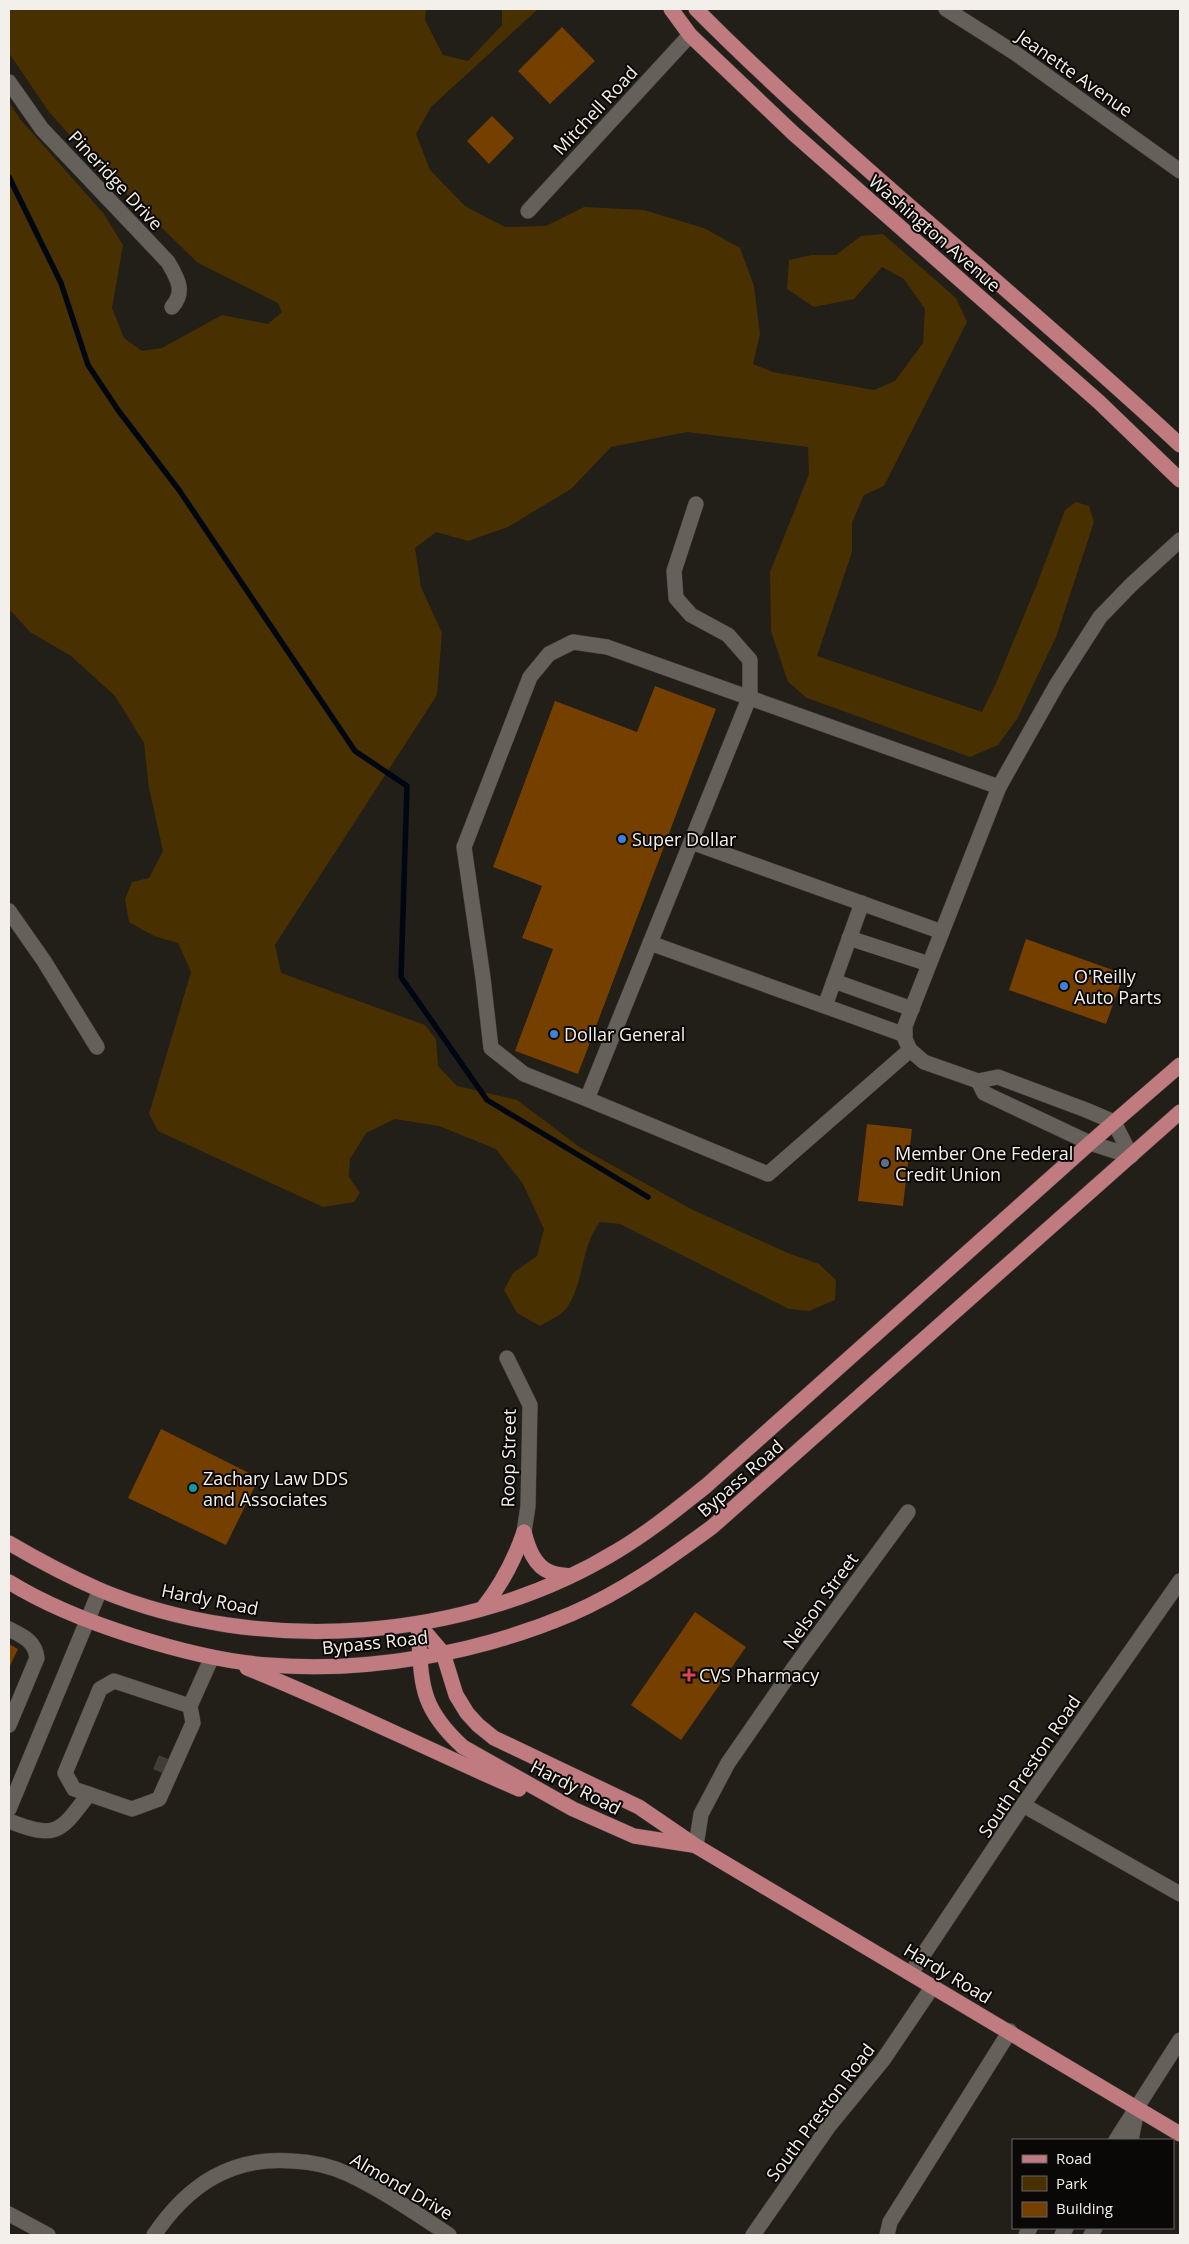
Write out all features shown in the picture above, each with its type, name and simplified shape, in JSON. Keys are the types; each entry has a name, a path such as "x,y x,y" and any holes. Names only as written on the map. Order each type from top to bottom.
{"main road":[{"name":"Washington Avenue","path":"672,9 690,34 793,133 1092,396 1180,480"},
{"name":"Washington Avenue","path":"705,12 824,129 1180,445"},
{"name":"Bypass Road","path":"418,1624 483,1608 528,1594 570,1576 617,1551 655,1525 706,1486 1180,1065"},
{"name":"Bypass Road","path":"218,1658 268,1665 311,1667 443,1654 522,1632 571,1613 610,1594 658,1566 704,1533 785,1465 1180,1112"},
{"path":"524,1532 531,1552 543,1567 550,1572 570,1576"},
{"path":"483,1608 500,1586 514,1560 524,1532"},
{"name":"Hardy Road","path":"9,1543 52,1568 100,1590 183,1616 276,1630 363,1629 418,1624"},
{"path":"9,1582 37,1598 88,1622 176,1650 218,1658 360,1715 442,1756 524,1792 573,1809"},
{"name":"Hardy Road","path":"418,1624 443,1654 451,1682 460,1700 478,1725 494,1738 639,1807 696,1846 1010,2031 1180,2134"},
{"name":"Hardy Road","path":"418,1624 423,1690 430,1710 448,1733 463,1746 486,1762 573,1809 634,1836 696,1846"}],"street":[{"name":"Jeanette Avenue","path":"946,9 1023,59 1180,170"},
{"name":"Mitchell Road","path":"528,211 690,34"},
{"name":"Pineridge Drive","path":"9,82 42,129 168,262 179,281 180,293 172,308"},
{"path":"587,1099 750,696 750,660 728,635 691,614 676,598 674,571 696,504"},
{"path":"1131,1156 1114,1122 998,1077 978,1081 924,1062 910,1050 905,1026 999,787 1057,684 1100,617 1131,585 1180,540"},
{"path":"910,1050 768,1174 524,1074 491,1048 482,968 464,847 530,677 550,654 573,642 606,646 750,696 999,787"},
{"path":"691,842 942,932"},
{"path":"825,1006 862,903"},
{"path":"9,911 44,961 97,1048"},
{"path":"849,938 929,964"},
{"path":"650,943 906,1035"},
{"path":"834,981 912,1009"},
{"path":"978,1081 984,1093 1090,1143 1131,1156"},
{"name":"Roop Street","path":"507,1358 530,1405 528,1506 524,1532"},
{"name":"Nelson Street","path":"696,1846 701,1814 728,1763 793,1669 908,1512"},
{"name":"South Preston Road","path":"911,1973 1023,1805 1180,1581"},
{"path":"9,1809 100,1590"},
{"path":"9,1629 27,1638 36,1648 37,1658 9,1725"},
{"path":"190,1706 114,1681 100,1689 65,1773 74,1789 138,1806 159,1800 193,1723 190,1706 218,1658"},
{"path":"168,1754 172,1746 184,1742"},
{"path":"138,1806 160,1772"},
{"path":"9,1821 30,1830 51,1831 66,1825 89,1794"},
{"path":"1023,1805 1180,1894"},
{"name":"South Preston Road","path":"753,2235 829,2126 883,2060 933,1986"},
{"path":"887,2235 890,2222 1010,2031"},
{"path":"1117,2139 1138,2108 1155,2076 1180,2040"},
{"path":"1132,2139 1138,2108"},
{"name":"Almond Drive","path":"154,2235 168,2216 187,2196 213,2177 234,2166 257,2160 307,2162 348,2174 413,2211 449,2235"},
{"path":"9,2214 48,2235"}],"green space":[{"path":"9,9 426,9 425,20 443,55 468,61 502,25 502,9 538,9 431,107 416,134 430,170 465,206 505,227 546,226 584,207 644,210 704,228 740,248 754,286 760,334 753,364 773,372 874,390 895,381 923,343 925,309 904,279 882,267 854,299 814,307 787,289 789,260 812,255 836,255 861,236 883,234 956,298 967,322 884,486 864,495 852,523 852,552 817,656 982,712 997,681 1037,584 1065,510 1076,502 1089,506 1094,522 1056,637 1017,719 998,745 970,757 807,698 788,682 771,631 770,572 809,474 808,447 687,432 611,447 571,489 508,527 468,541 436,532 415,548 421,587 442,633 437,695 275,945 281,973 425,1025 436,1039 438,1066 457,1086 517,1100 581,1148 693,1210 788,1253 819,1264 836,1280 835,1300 809,1311 789,1309 620,1224 600,1222 589,1242 577,1288 572,1299 563,1312 540,1326 517,1313 504,1290 513,1273 537,1256 544,1229 523,1184 496,1149 439,1126 395,1119 366,1133 350,1159 349,1177 360,1193 354,1202 323,1207 158,1131 149,1114 191,972 178,943 154,936 129,922 125,899 132,882 149,878 163,851 149,788 144,743 115,696 71,656 30,632 9,609 9,102 20,119 104,214 123,245 112,308 124,338 142,351 162,348 222,315 268,324 282,312 278,303 198,263 93,161 49,112 9,53"}],"building":[{"path":"562,27 595,61 550,104 518,71"},
{"path":"492,116 514,138 489,164 467,141"},
{"path":"655,686 716,709 578,1074 515,1051 553,949 522,938 542,886 493,867 555,701 637,732"},
{"path":"1026,939 1124,974 1106,1024 1009,990"},
{"path":"867,1124 912,1129 903,1206 858,1201"},
{"name":"Zachary Law DDS and Associates","path":"161,1429 259,1478 226,1545 128,1498"},
{"name":"CVS Pharmacy","path":"695,1612 746,1647 681,1740 631,1705"},
{"path":"9,1644 18,1649 9,1668"}],"waterway":[{"path":"9,177 61,283 88,365 118,410 179,490 355,751 407,786 401,977 487,1100 648,1197"}],"tunnel":[{"path":"160,1772 168,1753"}],"place":[{"name":"Super Dollar","path":"622,839"},
{"name":"O'Reilly Auto Parts","path":"1064,986"},
{"name":"Dollar General","path":"554,1034"},
{"name":"Member One Federal Credit Union","path":"885,1163"},
{"name":"Zachary Law DDS and Associates","path":"193,1488"},
{"name":"CVS Pharmacy","path":"689,1675"}]}
